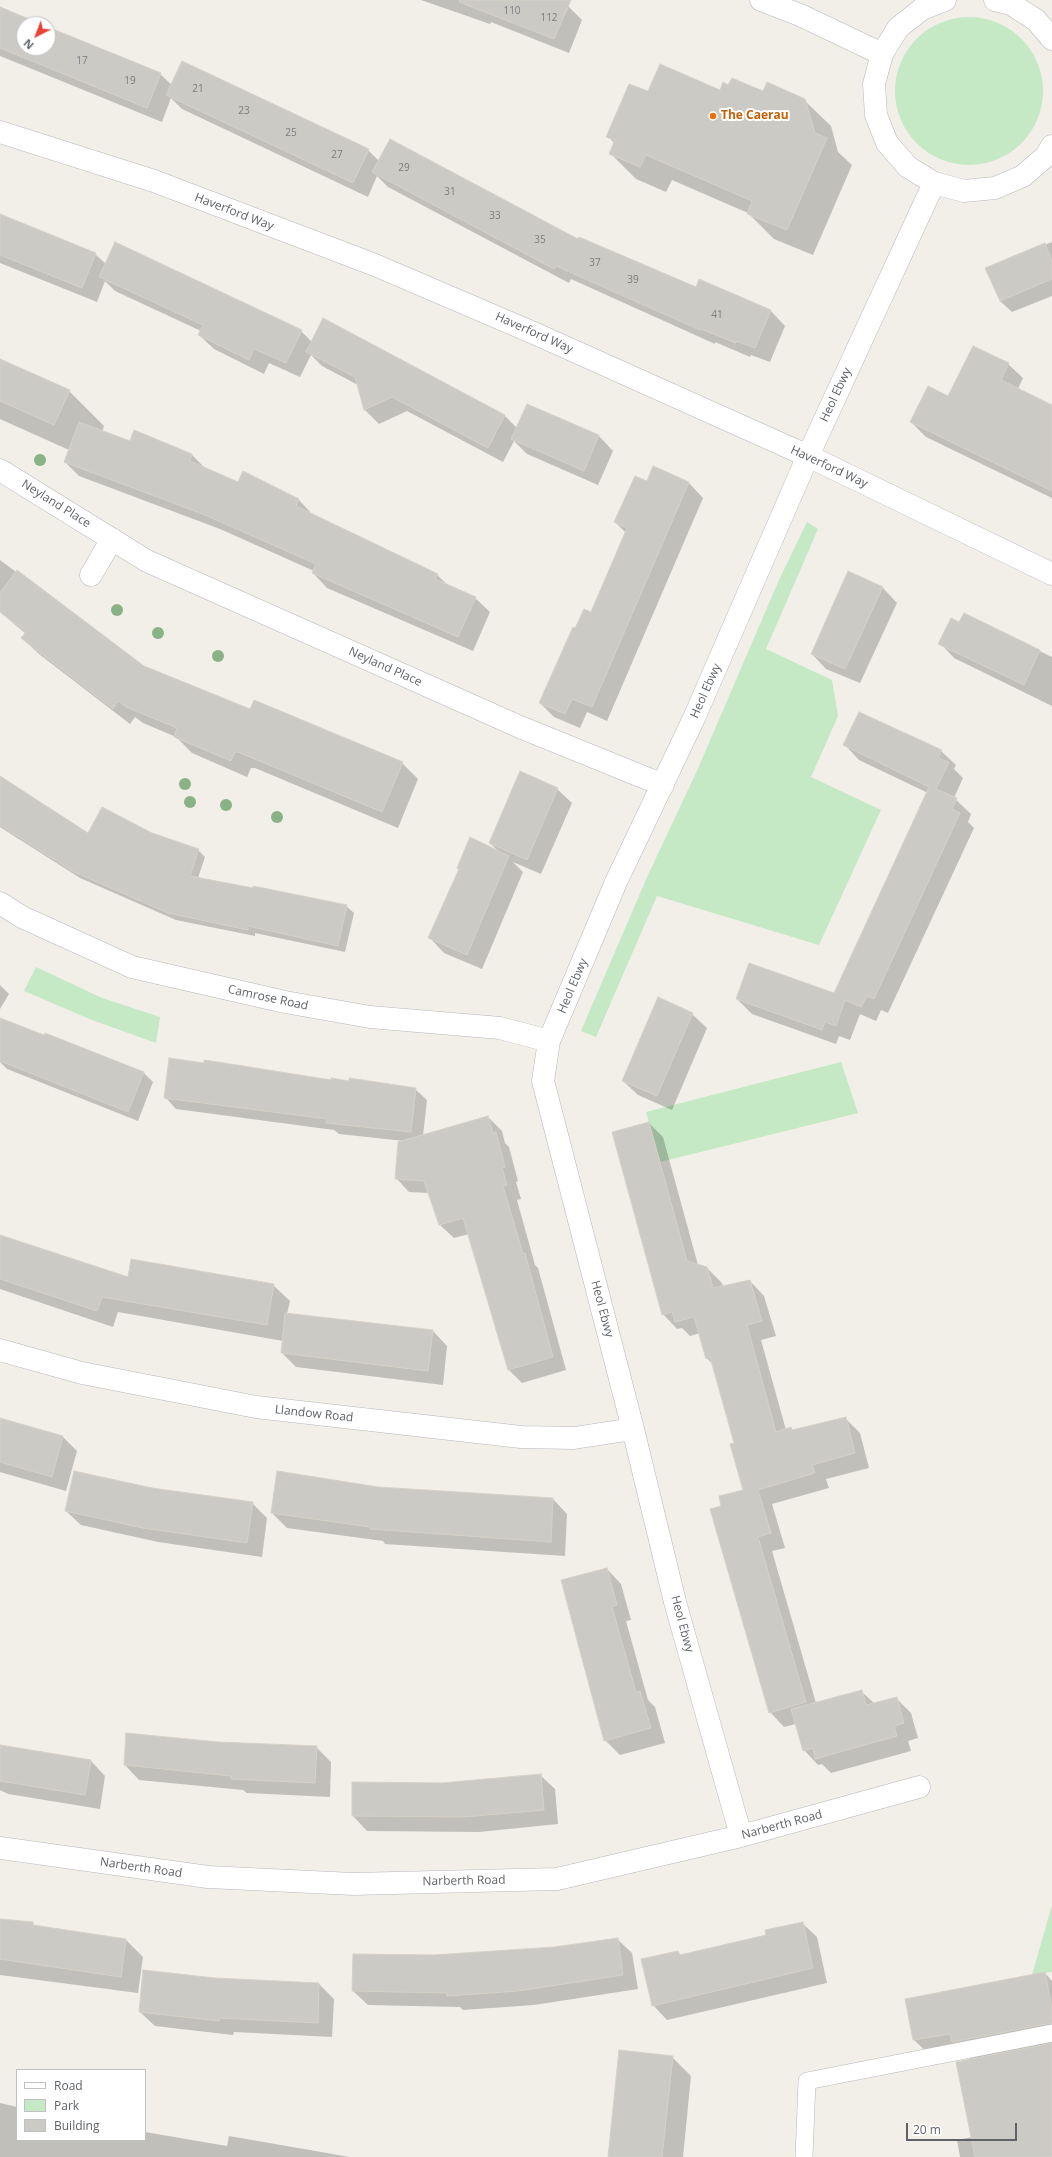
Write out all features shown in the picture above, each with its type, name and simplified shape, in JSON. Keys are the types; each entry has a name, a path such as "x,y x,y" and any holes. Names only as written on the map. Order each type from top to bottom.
{"street":[{"path":"761,0 800,15 882,54"},
{"path":"945,0 922,9 898,28 882,54 874,84 876,115 887,143 908,167 934,183 964,191 995,188 1023,176 1046,156 1052,146"},
{"path":"1007,2 1036,20 1052,39"},
{"name":"Haverford Way","path":"0,132 154,181 375,265 536,334 808,456 1052,574"},
{"name":"Heol Ebwy","path":"741,1836 676,1602 543,1081 549,1041 616,882 694,718 808,456 934,183"},
{"name":"Neyland Place","path":"0,470 147,561 520,727 663,785"},
{"path":"91,575 112,539"},
{"name":"Camrose Road","path":"0,903 22,917 132,967 284,1002 370,1017 500,1028 549,1041"},
{"name":"Llandow Road","path":"0,1350 82,1372 256,1407 521,1437 574,1438 633,1429"},
{"name":"Narberth Road","path":"0,1848 208,1877 353,1884 557,1879 741,1836 919,1787"}],"lane":[{"path":"804,2157 806,2081 1052,2033"}],"green space":[{"path":"962,17 976,17 991,20 1004,25 1022,38 1035,56 1038,63 1042,76 1042,106 1038,119 1035,126 1022,144 1004,157 997,160 984,164 962,165 947,162 934,157 922,149 911,138 903,126 898,113 895,98 895,84 898,69 903,56 911,44 922,33 934,25 947,20"},
{"path":"807,522 818,529 766,649 832,680 838,716 811,777 881,810 819,945 657,896 596,1037 581,1031 648,875 696,773 779,580"},
{"path":"36,967 102,998 160,1017 156,1043 92,1020 24,991"},
{"path":"841,1062 858,1113 660,1162 646,1112"},
{"path":"1052,1905 1052,1972 1032,1975"}],"building":[{"path":"460,0 571,0 554,39 459,2"},
{"path":"0,7 22,16 16,16 16,55 0,48"},
{"path":"56,30 161,73 147,108 20,56 56,56"},
{"path":"182,61 369,149 353,183 166,95"},
{"name":"The Caerau","path":"660,64 720,90 723,82 728,85 732,78 763,91 767,82 805,99 815,133 827,138 787,230 747,214 752,201 646,155 640,167 609,154 615,140 606,137 629,84 648,91"},
{"path":"390,139 578,239 579,237 696,287 699,279 771,310 755,348 736,341 736,343 701,329 700,330 556,266 554,269 372,172"},
{"path":"0,214 96,253 82,288 0,255"},
{"path":"115,242 302,330 286,363 254,349 249,360 198,335 203,325 99,277"},
{"path":"1045,243 1052,262 1052,279 1000,301 985,268"},
{"path":"323,318 505,415 488,448 392,397 364,410 355,377 306,352"},
{"path":"973,346 1009,363 1001,380 1052,405 1052,491 910,422 928,386 948,396"},
{"path":"0,359 70,390 54,425 0,401"},
{"path":"527,404 599,435 584,471 511,439"},
{"path":"79,422 130,441 134,430 192,454 190,461 238,482 243,471 299,499 296,506 438,574 435,579 476,597 458,637 312,573 316,564 205,515 64,462"},
{"path":"653,466 689,482 592,707 572,699 565,714 539,703 573,627 575,628 584,609 591,612 627,528 614,522 635,476 647,481"},
{"path":"17,570 144,666 250,709 254,700 403,762 382,812 238,752 235,752 231,761 174,737 177,728 126,707 118,701 113,709 21,638 26,632 0,612 0,593"},
{"path":"848,571 883,587 845,669 811,654"},
{"path":"964,613 1040,650 1024,685 938,644 951,618 959,622"},
{"path":"859,712 942,750 938,758 949,762 936,789 957,798 952,809 960,813 874,999 867,996 861,1007 845,1000 836,1026 825,1022 822,1030 736,999 749,963 834,993 929,787 843,745"},
{"path":"520,771 558,788 527,860 489,843"},
{"path":"0,776 88,833 102,807 152,833 199,849 190,876 253,888 253,886 347,905 338,946 248,926 248,930 168,913 72,871 0,825"},
{"path":"470,837 509,856 467,955 428,938 459,869 457,868"},
{"path":"658,997 693,1013 657,1096 622,1081"},
{"path":"0,1018 44,1035 45,1033 144,1072 128,1112 0,1061"},
{"path":"169,1058 204,1063 204,1060 331,1080 331,1078 349,1081 349,1078 416,1088 411,1132 326,1123 327,1119 164,1098"},
{"path":"488,1116 493,1133 496,1132 505,1167 502,1168 507,1185 503,1186 523,1254 525,1253 553,1357 508,1370 463,1218 439,1225 424,1181 395,1179 398,1142"},
{"path":"649,1122 687,1261 707,1267 713,1288 750,1280 762,1321 747,1325 776,1432 791,1427 792,1430 846,1417 855,1453 812,1465 815,1473 758,1490 771,1533 758,1537 806,1702 769,1713 710,1509 721,1506 719,1496 743,1490 730,1444 734,1443 710,1357 706,1359 694,1317 675,1322 672,1312 662,1315 612,1132"},
{"path":"0,1235 128,1277 131,1259 274,1284 267,1325 102,1297 97,1311 0,1279"},
{"path":"285,1313 433,1330 428,1371 281,1353"},
{"path":"0,1418 63,1436 52,1477 0,1462"},
{"path":"74,1471 152,1488 253,1502 247,1543 143,1528 65,1511"},
{"path":"277,1471 378,1487 553,1498 551,1542 370,1529 370,1527 271,1513"},
{"path":"607,1568 617,1605 612,1607 636,1692 640,1691 651,1728 604,1741 561,1580"},
{"path":"862,1690 866,1705 897,1697 904,1723 894,1726 897,1736 815,1759 813,1748 803,1751 791,1709"},
{"path":"126,1733 218,1742 317,1746 315,1783 231,1779 231,1776 124,1765"},
{"path":"0,1745 91,1760 85,1795 0,1781"},
{"path":"541,1774 544,1810 464,1817 352,1816 352,1782 442,1783"},
{"path":"0,1919 33,1922 33,1925 126,1939 121,1977 0,1959"},
{"path":"803,1922 813,1968 652,2006 641,1959 678,1951 680,1955 766,1935 765,1930"},
{"path":"618,1938 623,1975 518,1991 447,1996 447,1993 352,1991 353,1954 434,1955 554,1947"},
{"path":"143,1970 215,1978 319,1983 318,2023 219,2018 219,2021 139,2012"},
{"path":"1045,1972 1052,2009 1052,2023 952,2042 950,2034 913,2040 905,1999"},
{"path":"1052,2043 1052,2157 975,2157 956,2062"},
{"path":"619,2050 673,2056 662,2157 608,2157"}],"place":[{"name":"The Caerau","path":"713,116"}]}
